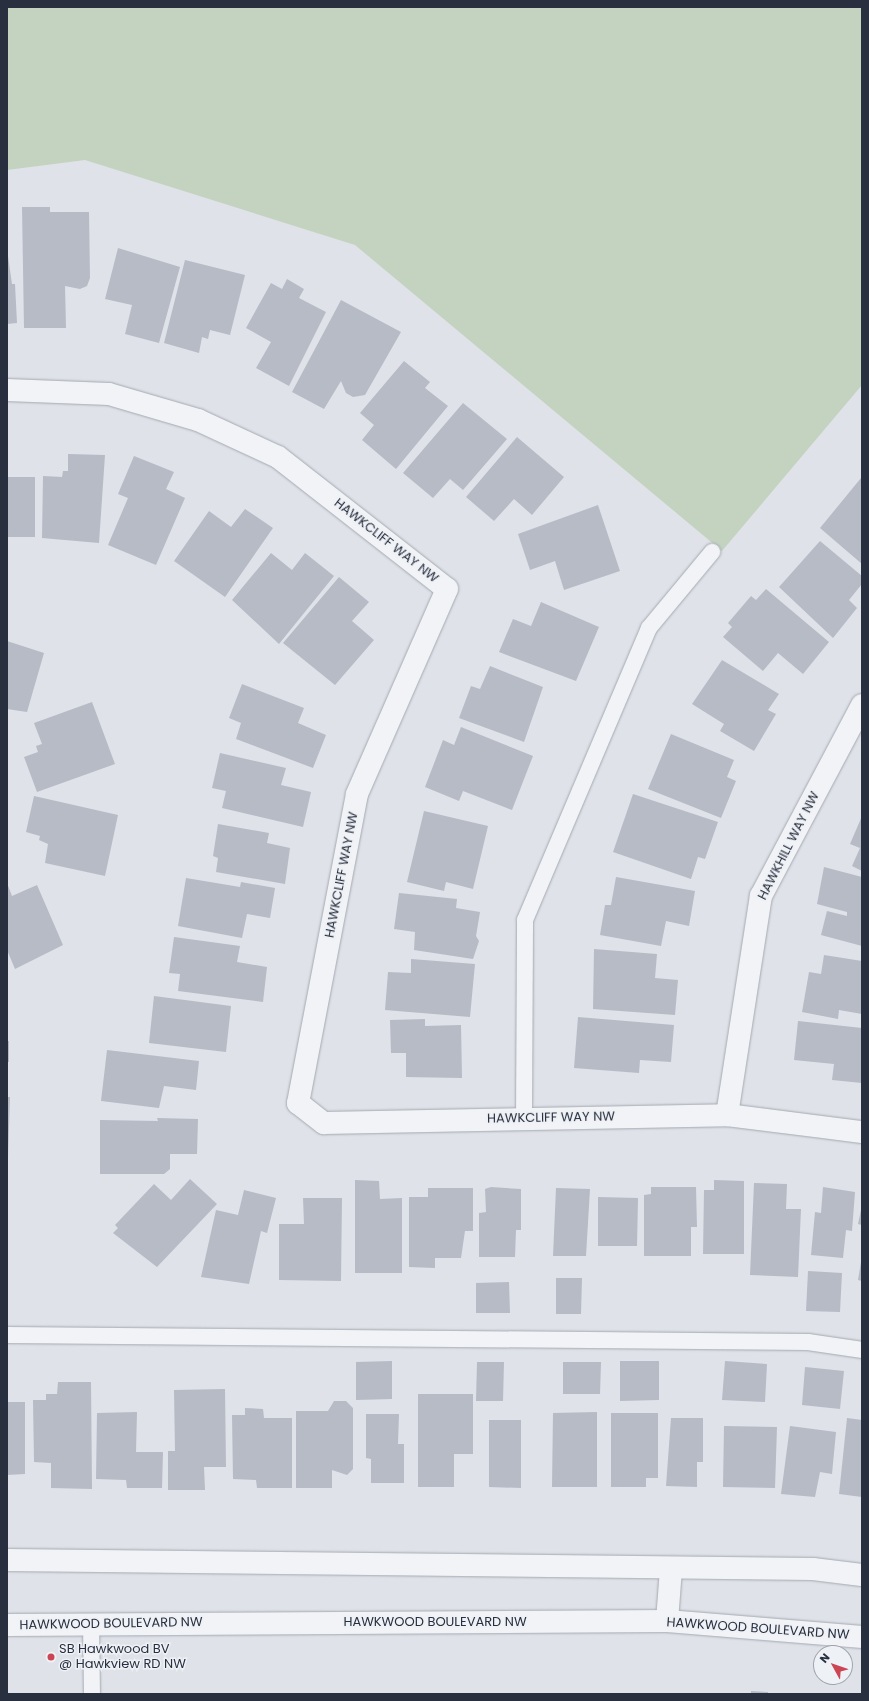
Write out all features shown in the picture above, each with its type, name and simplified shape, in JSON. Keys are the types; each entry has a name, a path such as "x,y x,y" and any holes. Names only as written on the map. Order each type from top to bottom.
{"street":[{"name":"HAWKCLIFF WAY NW","path":"7,390 109,394 198,420 278,457 447,589 358,794 298,1103 324,1123 727,1115 862,1132"},
{"name":"HAWKHILL WAY NW","path":"727,1115 761,896 862,705"},
{"path":"7,1560 671,1569 813,1569 862,1575"},
{"path":"667,1621 671,1569"},
{"name":"HAWKWOOD BOULEVARD NW","path":"7,1626 91,1623 667,1621 862,1637"}],"lane":[{"path":"524,1119 525,920 649,628 712,552"},
{"path":"7,1335 808,1342 862,1350"},
{"path":"91,1623 92,1694"}],"green space":[{"path":"7,7 862,7 862,385 722,551 355,245 85,160 7,170"}],"building":[{"path":"22,207 50,207 50,212 89,212 90,278 87,286 80,289 65,286 66,328 24,328"},
{"path":"118,248 180,267 159,343 125,334 132,305 105,299"},
{"path":"7,249 12,284 15,284 17,323 7,324"},
{"path":"185,260 245,275 230,335 210,330 208,339 202,337 199,353 164,343"},
{"path":"287,279 304,289 299,298 326,312 289,386 256,368 271,342 246,328 271,283 282,289"},
{"path":"341,300 401,332 365,395 353,397 346,393 341,381 324,409 292,392"},
{"path":"404,361 430,382 425,388 448,406 396,469 362,440 374,425 360,413"},
{"path":"463,403 507,439 463,490 450,479 433,498 403,473"},
{"path":"517,437 564,477 532,515 514,499 494,521 466,497"},
{"path":"68,454 105,455 99,543 42,538 43,476 62,477 63,471 68,471"},
{"path":"134,456 174,472 166,489 185,498 156,565 108,545 128,498 118,494"},
{"path":"7,477 35,477 35,537 7,537"},
{"path":"861,478 862,479 862,564 820,528"},
{"path":"598,505 620,571 564,590 555,561 530,570 518,534"},
{"path":"245,509 273,528 225,597 174,561 209,511 231,527"},
{"path":"820,541 862,576 862,584 849,600 857,608 833,638 779,587"},
{"path":"271,553 292,570 305,553 334,576 279,644 232,600"},
{"path":"339,577 369,602 352,621 374,640 335,685 283,643"},
{"path":"766,589 829,642 803,674 778,653 763,671 723,637 732,627 728,623 751,596 756,600"},
{"path":"541,602 599,627 576,681 499,652 513,619 531,626"},
{"path":"7,641 44,653 27,712 7,709"},
{"path":"722,660 779,694 768,710 776,714 754,751 720,731 724,724 692,704"},
{"path":"490,666 543,687 524,742 459,718 471,686 480,689"},
{"path":"242,684 304,708 298,723 326,735 313,768 236,739 241,723 229,718"},
{"path":"92,702 115,764 37,792 24,757 38,752 36,746 42,744 34,723"},
{"path":"461,727 533,756 512,810 463,791 459,801 425,787 443,740 454,745"},
{"path":"671,734 734,760 727,777 736,781 721,818 648,789"},
{"path":"220,753 286,768 281,785 311,792 303,827 222,808 226,791 212,788"},
{"path":"633,794 718,822 705,859 698,857 691,879 613,852"},
{"path":"34,796 118,815 105,876 45,863 48,844 39,840 40,836 26,832"},
{"path":"424,811 488,826 473,889 446,882 444,891 407,882"},
{"path":"862,816 862,871 852,866 860,848 850,844"},
{"path":"218,824 269,833 267,843 290,848 285,884 216,872 218,858 213,856"},
{"path":"824,867 862,877 862,946 821,935 827,911 847,916 847,912 817,904"},
{"path":"616,877 695,891 689,926 666,921 661,946 600,935 605,905 611,905"},
{"path":"186,878 240,887 241,882 275,888 270,918 247,914 242,938 178,926"},
{"path":"7,883 12,896 37,885 63,945 15,969 7,950"},
{"path":"399,893 457,899 456,908 480,912 476,936 479,941 473,959 414,950 415,932 394,929"},
{"path":"174,937 240,946 237,962 267,967 263,1002 178,991 180,974 169,973"},
{"path":"594,949 657,954 655,978 678,980 675,1015 593,1009"},
{"path":"824,955 862,961 862,1014 839,1010 838,1019 802,1012 809,972 821,974"},
{"path":"411,959 475,964 470,1017 385,1010 388,972 411,973"},
{"path":"154,996 231,1006 226,1052 149,1043"},
{"path":"578,1017 674,1025 671,1062 640,1060 639,1073 574,1068"},
{"path":"425,1019 425,1026 461,1025 462,1078 406,1077 406,1053 391,1053 390,1020"},
{"path":"798,1021 862,1028 862,1083 832,1080 834,1064 794,1060"},
{"path":"7,1041 9,1041 9,1062 7,1062"},
{"path":"107,1050 199,1061 196,1090 164,1086 159,1108 101,1101"},
{"path":"7,1097 10,1097 8,1157 7,1157"},
{"path":"157,1118 198,1119 197,1154 170,1154 170,1169 164,1174 100,1174 100,1120 158,1121"},
{"path":"190,1179 217,1204 157,1267 113,1233 118,1228 115,1225 154,1184 171,1200"},
{"path":"355,1180 379,1181 380,1199 402,1198 402,1273 355,1273"},
{"path":"714,1180 744,1181 744,1254 703,1254 704,1190 714,1190"},
{"path":"754,1183 787,1184 786,1209 801,1209 798,1277 750,1275"},
{"path":"491,1187 521,1189 521,1230 516,1230 515,1257 479,1257 479,1213 486,1212 485,1189"},
{"path":"651,1187 696,1187 697,1227 691,1227 691,1256 644,1256 644,1195 651,1194"},
{"path":"823,1187 855,1192 852,1231 846,1230 843,1258 811,1255 815,1212 821,1213"},
{"path":"428,1188 473,1188 473,1231 465,1231 461,1258 435,1258 435,1268 409,1267 409,1197 428,1197"},
{"path":"556,1188 590,1189 586,1256 553,1256"},
{"path":"244,1190 276,1198 267,1233 261,1231 249,1284 201,1277 216,1210 238,1215"},
{"path":"598,1197 638,1198 637,1246 598,1246"},
{"path":"303,1198 342,1198 341,1281 279,1280 279,1224 304,1224"},
{"path":"862,1205 862,1225 858,1224"},
{"path":"862,1256 862,1281 858,1280"},
{"path":"808,1271 842,1273 840,1312 806,1311"},
{"path":"556,1278 582,1278 581,1314 556,1314"},
{"path":"509,1282 510,1313 476,1313 476,1283"},
{"path":"392,1361 392,1399 356,1400 356,1362"},
{"path":"620,1361 659,1361 659,1400 620,1401"},
{"path":"725,1361 767,1364 765,1402 722,1400"},
{"path":"477,1362 504,1362 503,1401 476,1401"},
{"path":"563,1362 601,1362 600,1394 563,1394"},
{"path":"805,1367 844,1371 840,1409 802,1405"},
{"path":"58,1382 91,1382 92,1489 51,1488 51,1463 34,1462 33,1400 46,1400 46,1394 57,1394"},
{"path":"225,1389 226,1467 204,1467 205,1490 168,1490 168,1451 175,1451 174,1390"},
{"path":"418,1394 473,1394 473,1454 454,1454 454,1487 418,1487"},
{"path":"334,1401 346,1401 353,1408 353,1469 347,1475 332,1470 332,1488 296,1488 296,1411 328,1411"},
{"path":"7,1402 25,1402 25,1474 7,1475"},
{"path":"245,1408 263,1409 264,1418 292,1418 292,1488 257,1488 256,1480 233,1479 232,1415 245,1415"},
{"path":"137,1412 136,1452 163,1452 162,1488 127,1488 126,1480 96,1479 97,1413"},
{"path":"597,1412 597,1487 552,1487 553,1413"},
{"path":"611,1413 658,1413 658,1478 646,1478 646,1487 611,1487"},
{"path":"366,1414 399,1414 398,1444 404,1444 404,1483 371,1483 371,1459 366,1458"},
{"path":"671,1418 703,1418 703,1462 697,1462 697,1487 666,1486"},
{"path":"847,1418 862,1420 862,1497 839,1494"},
{"path":"489,1420 521,1420 521,1488 489,1487"},
{"path":"724,1426 777,1427 775,1488 723,1487"},
{"path":"790,1426 836,1432 832,1474 820,1472 815,1497 781,1494"},
{"path":"751,1691 768,1692 768,1694 751,1694"}],"place":[{"name":"SB Hawkwood BV @ Hawkview RD NW","path":"51,1657"}]}
